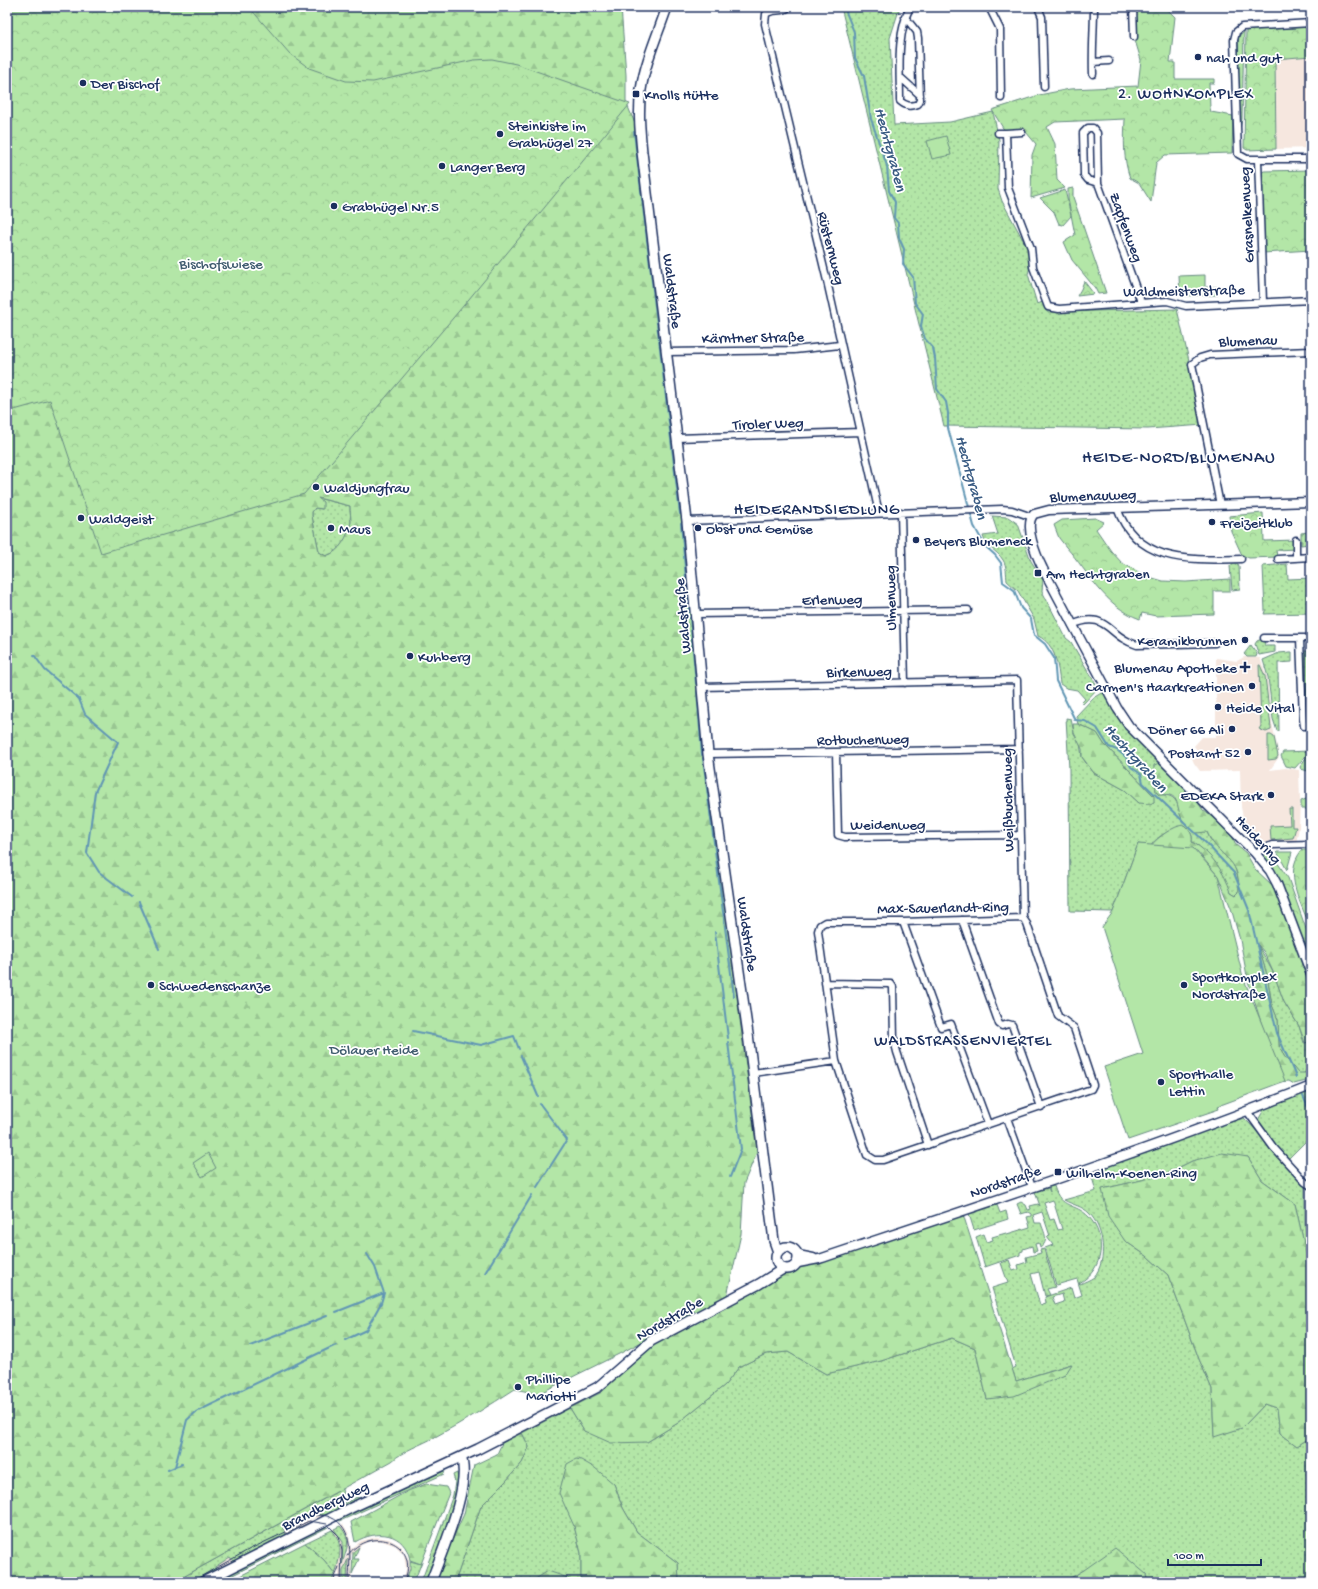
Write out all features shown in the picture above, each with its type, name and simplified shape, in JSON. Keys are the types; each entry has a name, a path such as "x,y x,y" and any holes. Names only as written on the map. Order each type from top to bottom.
{"main road":[{"name":"Waldstraße","path":"667,7 645,73 640,108 642,152 687,521 708,754 753,1073 772,1224 781,1249"},
{"path":"780,1266 781,1249 792,1247 798,1259"},
{"name":"Nordstraße","path":"461,1457 598,1386 612,1376 649,1342 759,1284 780,1266 792,1269 798,1259"},
{"path":"431,1582 461,1492 464,1468 461,1457"},
{"name":"Brandbergweg","path":"203,1582 351,1508 461,1457"}],"street":[{"name":"Rüsternweg","path":"789,7 786,10 768,12 766,14 765,24 827,281 840,345 880,513"},
{"path":"905,18 917,32 918,38 920,95 918,104 913,106 905,105 900,101 900,35 905,18 910,7"},
{"path":"989,7 1000,29 1001,98"},
{"path":"1038,7 1042,17 1044,87"},
{"path":"1093,74 1094,7"},
{"path":"1133,7 1134,37"},
{"name":"Grasnelkenweg","path":"1263,302 1258,160 1244,159 1237,152 1234,40 1238,29 1244,26 1311,23"},
{"path":"1093,62 1109,61"},
{"path":"900,77 920,95"},
{"name":"Zapfenweg","path":"1098,183 1088,180 1084,175 1083,133 1088,128 1093,128 1097,133 1098,183 1141,302"},
{"path":"998,133 1022,132"},
{"name":"Waldmeisterstraße","path":"1006,133 1008,188 1031,248 1033,268 1048,307 1059,309 1168,301 1186,306 1311,300"},
{"path":"1258,160 1311,159"},
{"name":"Kärntner Straße","path":"667,352 794,350 840,345"},
{"name":"Blumenau","path":"1220,505 1192,368 1195,360 1210,355 1311,351"},
{"name":"Tiroler Weg","path":"677,438 860,432"},
{"name":"Blumenauweg","path":"687,521 964,510 1012,510 1032,517 1044,510 1311,502"},
{"path":"1117,508 1120,518 1139,542 1152,550 1191,559 1241,559"},
{"name":"Ulmenweg","path":"901,512 905,682"},
{"name":"Heidering","path":"1032,517 1030,522 1031,532 1036,554 1105,688 1129,726 1270,871 1277,884 1311,974"},
{"path":"1296,540 1296,558"},
{"path":"1278,559 1311,557"},
{"name":"Erlenweg","path":"696,614 968,610"},
{"path":"1072,625 1086,619 1095,619 1130,642 1137,644 1215,643"},
{"path":"1264,638 1311,638"},
{"path":"1300,638 1303,719 1304,726 1311,726"},
{"name":"Birkenweg","path":"702,687 1017,680"},
{"name":"Weißbuchenweg","path":"1017,680 1023,918"},
{"name":"Rotbuchenweg","path":"708,754 1019,750"},
{"name":"Weidenweg","path":"836,752 838,835 845,838 1021,835"},
{"path":"1255,854 1272,845 1311,844"},
{"name":"Max-Sauerlandt-Ring","path":"1023,918 1027,924 1058,1016 1074,1028 1093,1085 1091,1089 883,1160 875,1160 867,1155 836,1061 818,931 820,925 830,921 903,922 1023,918"},
{"path":"962,920 999,1024 1002,1026 1008,1024 1012,1025 1040,1106"},
{"path":"903,922 941,1027 951,1024 988,1124"},
{"path":"825,983 891,984 893,987 894,1040 928,1145"},
{"path":"753,1073 836,1061"},
{"name":"Nordstraße","path":"798,1259 819,1259 1032,1187 1247,1111 1311,1086"},
{"path":"1247,1111 1273,1147 1304,1182 1311,1186"},
{"path":"1007,1118 1032,1187"}],"shaded area":[{"path":"1311,56 1311,148 1276,149 1275,58"},
{"path":"1244,657 1260,658 1267,677 1271,717 1279,757 1270,770 1286,768 1299,770 1299,827 1296,844 1268,846 1244,822 1241,807 1240,770 1200,771 1191,756 1197,750 1194,746 1202,737 1216,737 1216,658 1237,661"},
{"path":"321,1513 330,1515 306,1520 318,1521 286,1534 283,1528 307,1516"},
{"path":"343,1524 349,1534 351,1549 361,1541 376,1537 389,1539 401,1546 409,1560 410,1569 405,1582 402,1582 406,1570 404,1555 396,1546 382,1541 371,1541 361,1545 351,1555 352,1582 347,1582 348,1560 343,1582 339,1582 339,1570 335,1582 331,1582 340,1551 335,1533 332,1530 334,1529 336,1531 343,1542 343,1562 348,1552 346,1534 340,1526"},
{"path":"230,1556 233,1561 216,1571 214,1567"}],"green space":[{"name":"Dölauer Heide","path":"7,7 621,7 626,75 626,102 636,126 684,514 706,755 757,1152 744,1183 741,1234 727,1296 621,1353 538,1394 515,1389 456,1426 407,1451 392,1461 174,1582 7,1582","holes":["318,498 350,506 351,522 343,543 335,551 326,556 319,552 312,516 312,512 315,508 323,509 323,502"]},
{"name":"Bischofswiese","path":"7,7 249,7 290,54 309,68 346,81 373,82 474,60 492,59 516,64 630,104 464,305 304,494 101,553 50,400 7,412"},
{"path":"841,7 900,7 890,38 894,125 950,122 993,112 999,140 998,189 1002,201 1029,251 1030,267 1028,274 1037,304 1043,302 1047,312 1177,309 1204,425 1148,429 944,426"},
{"path":"1133,7 1165,7 1175,17 1170,62 1175,62 1175,79 1214,79 1214,83 1209,83 1210,108 1211,112 1233,116 1232,153 1165,155 1156,163 1151,202 1139,183 1130,178 1124,149 1125,119 1055,122 1047,127 1055,144 1057,180 1065,188 1031,198 1032,155 1036,144 1026,132 1006,133 992,110 1039,95 1070,89 1138,86 1141,60 1134,37"},
{"path":"1311,27 1311,56 1275,59 1276,149 1247,150 1244,148 1246,30"},
{"path":"1244,32 1242,119 1239,135 1238,44 1239,36"},
{"path":"946,136 951,155 932,159 927,141"},
{"path":"1311,170 1311,250 1263,253 1261,173 1264,171"},
{"path":"1073,188 1073,197 1106,293 1098,294 1095,288 1072,260 1064,242 1075,235 1068,199 1068,189"},
{"path":"1065,190 1071,216 1063,225 1059,224 1054,212 1040,198"},
{"path":"1205,275 1205,287 1217,287 1217,295 1180,296 1179,276"},
{"path":"1084,281 1094,294 1077,296 1081,289"},
{"path":"317,498 350,506 351,522 346,538 336,551 326,556 319,552 312,516 312,512 315,508 322,509"},
{"path":"1263,513 1264,541 1296,540 1296,549 1276,550 1277,557 1249,558 1242,555 1231,531 1229,516"},
{"path":"992,516 1008,517 1018,524 1031,561 1043,580 1042,591 1066,638 1071,642 1098,688 1083,704 1081,703 1085,699 1077,690 1066,688 1060,684 1057,663 1049,644 1038,636 1034,619 1018,591 1007,581 1006,567 1003,560 984,540 983,536 998,534"},
{"path":"1095,518 1104,522 1096,529 1111,551 1122,563 1146,576 1163,581 1186,582 1230,579 1230,591 1214,591 1214,614 1156,616 1142,613 1140,619 1127,613 1107,598 1098,588 1059,538 1054,525 1062,520"},
{"path":"1301,533 1311,533 1311,547 1310,544 1301,545"},
{"path":"1232,564 1238,564 1239,566 1240,589 1232,590 1230,566"},
{"path":"1287,564 1288,579 1311,578 1311,613 1264,614 1263,566"},
{"path":"1264,638 1265,646 1275,646 1275,652 1259,655 1255,644 1257,641"},
{"path":"1251,645 1257,654 1256,657 1247,657 1244,654"},
{"path":"1304,651 1311,651 1311,717 1306,717"},
{"path":"1292,652 1292,662 1278,663 1279,731 1277,731 1273,719 1268,677 1263,660 1279,653"},
{"path":"1259,665 1265,676 1271,728 1271,730 1266,732 1259,729 1261,726"},
{"path":"1103,692 1129,728 1166,767 1154,766 1156,792 1159,795 1167,795 1173,798 1177,802 1179,810 1207,832 1210,839 1226,857 1233,862 1239,881 1239,892 1236,895 1231,892 1214,864 1204,851 1192,842 1191,833 1184,825 1161,836 1151,846 1138,844 1113,912 1070,911 1069,769 1066,718 1071,719 1074,733 1080,743 1082,757 1094,773 1125,790 1139,803 1154,796 1104,744 1097,733 1078,724 1076,716 1093,698"},
{"path":"1073,724 1078,724 1097,733 1104,744 1154,796 1154,802 1150,804 1139,803 1125,790 1094,773 1082,757 1082,749 1074,733"},
{"path":"1268,735 1274,737 1278,756 1276,759 1268,760"},
{"path":"1310,751 1295,768 1286,766 1281,756 1283,752"},
{"path":"1311,753 1311,772 1301,769 1300,767 1307,756"},
{"path":"1160,763 1189,789 1203,810 1230,831 1236,845 1246,853 1255,869 1272,885 1278,893 1311,991 1311,1041 1305,1043 1299,1026 1284,1002 1264,952 1258,945 1267,975 1272,1005 1278,1020 1279,1045 1284,1056 1298,1073 1305,1073 1311,1059 1310,1080 1294,1084 1289,1081 1280,1082 1248,981 1240,940 1231,908 1218,876 1197,851 1151,846 1166,832 1184,825 1191,833 1192,842 1206,852 1221,870 1231,892 1236,895 1239,892 1236,871 1228,859 1217,848 1207,832 1196,833 1183,821 1174,798 1166,795 1159,795 1156,791 1154,765"},
{"path":"1311,797 1311,809 1301,809 1301,801"},
{"path":"1289,809 1292,809 1292,827 1296,827 1293,838 1271,840 1270,826 1290,825"},
{"name":"Sportkomplex Nordstraße","path":"1138,844 1193,848 1218,876 1243,977 1285,1081 1218,1106 1219,1109 1128,1140 1104,1067 1143,1054 1102,927 1113,912"},
{"path":"1268,849 1288,878 1311,943 1311,965 1264,856 1266,850"},
{"path":"1302,850 1311,850 1311,929 1299,900 1294,879 1296,859"},
{"path":"1277,852 1292,852 1287,870"},
{"path":"1257,943 1274,974 1284,1002 1299,1026 1304,1043 1311,1041 1311,1059 1305,1073 1298,1074 1284,1056 1279,1045 1278,1020 1272,1005 1267,975"},
{"path":"1311,1089 1311,1136 1286,1161 1305,1182 1305,1223 1311,1274 1295,1204 1262,1180 1248,1157 1192,1161 1164,1175 1103,1189 1125,1241 1147,1256 1168,1275 1199,1359 1212,1389 1214,1436 1242,1428 1265,1404 1277,1408 1280,1433 1297,1446 1311,1437 1311,1582 1148,1582 1146,1574 1084,1570 1064,1582 679,1582 678,1563 637,1532 623,1508 614,1484 574,1526 581,1553 581,1582 571,1582 568,1578 532,1580 531,1582 455,1582 481,1506 522,1463 529,1447 522,1433 570,1408 584,1431 647,1442 678,1423 725,1385 739,1367 766,1354 788,1352 826,1374 881,1361 952,1338 975,1348 987,1399 1065,1375 1071,1364 1016,1381 1012,1369 1016,1367 992,1288 1008,1283 1001,1263 1009,1260 1013,1271 1019,1269 1018,1265 1027,1262 1026,1257 1041,1253 1040,1250 1044,1249 1055,1287 1047,1289 1050,1295 1045,1296 1039,1272 1031,1274 1040,1305 1046,1303 1045,1297 1071,1288 1074,1298 1082,1295 1077,1279 1056,1285 1045,1248 1053,1245 1047,1237 1050,1236 1042,1212 1033,1215 1035,1223 1041,1223 1046,1240 1040,1248 1039,1243 1035,1244 1037,1251 1033,1252 1032,1246 1023,1249 1023,1251 1020,1252 1020,1255 985,1267 976,1237 983,1234 986,1242 993,1240 992,1237 1030,1227 1027,1217 1031,1216 1031,1214 1028,1212 1021,1214 1017,1204 1021,1202 1026,1205 1028,1210 1031,1209 1030,1206 1038,1204 1040,1206 1035,1192 1048,1188 1050,1192 1049,1187 1054,1186 1060,1199 1084,1212 1095,1225 1099,1234 1100,1253 1098,1262 1094,1270 1079,1283 1080,1284 1089,1280 1094,1277 1101,1262 1103,1253 1101,1235 1094,1219 1089,1213 1064,1200 1096,1191 1089,1167 1135,1151 1244,1118 1283,1158 1258,1120 1265,1108","holes":["1053,1200 1062,1229 1058,1230 1054,1219 1050,1220 1044,1203","1062,1294 1064,1302 1055,1305 1052,1297"]},
{"path":"208,1153 216,1168 202,1177 193,1163"},
{"path":"1222,1153 1248,1157 1262,1180 1295,1204 1311,1274 1311,1437 1297,1446 1280,1433 1277,1408 1265,1404 1242,1428 1214,1437 1212,1389 1199,1359 1168,1275 1147,1256 1125,1241 1108,1216 1102,1189 1164,1175 1192,1161"},
{"path":"997,1205 1000,1213 1006,1211 1008,1219 974,1230 969,1214"},
{"path":"962,1211 1016,1381 1072,1364 1065,1375 1014,1396 987,1399 975,1348 952,1338 881,1361 826,1374 788,1352 766,1354 739,1367 725,1385 678,1423 647,1442 611,1443 584,1431 570,1408 602,1392 648,1347 779,1274"},
{"path":"522,1433 529,1447 522,1463 481,1506 455,1582 433,1582 464,1514 474,1465 497,1454 502,1443"},
{"path":"576,1459 581,1460 595,1468 614,1484 623,1508 637,1532 678,1563 679,1582 581,1582 581,1553 574,1526 559,1493 567,1464"},
{"path":"445,1470 444,1474 340,1521 337,1519"},
{"path":"457,1473 458,1484 456,1497 448,1527 426,1582 421,1582 453,1495 455,1482 453,1475"},
{"path":"426,1484 446,1487 449,1493 421,1564 410,1560 407,1551 402,1544 389,1536 372,1535 355,1542 351,1522 408,1491"},
{"path":"342,1489 343,1495 340,1499 341,1502 345,1503 357,1497 362,1499 330,1515 315,1514 283,1528 286,1534 309,1523 313,1523 222,1567 233,1561 230,1557 215,1567 216,1571 196,1582 174,1582"},
{"path":"325,1525 328,1527 219,1582 209,1582"},
{"path":"340,1526 344,1531 347,1541 347,1550 342,1565 343,1542 334,1529"},
{"path":"332,1530 336,1535 340,1546 335,1574 324,1560 305,1543"},
{"path":"305,1543 324,1560 335,1574 331,1582 228,1582"},
{"path":"359,1547 354,1559 359,1559 352,1574 353,1552"},
{"path":"1115,1548 1146,1574 1148,1582 1064,1582 1084,1570"},
{"path":"348,1559 347,1582 343,1582 343,1571"},
{"path":"410,1561 421,1564 414,1582 405,1582 410,1569"},
{"path":"548,1571 568,1578 571,1582 531,1582"}],"waterway":[{"name":"Hechtgraben","path":"844,7 854,32 855,58 864,76 871,119 887,166 889,191 895,202 894,218 898,223 899,238 904,249 903,264 913,277 915,303 923,314 921,326 925,339 933,348 937,389 946,402 948,428 974,526 985,546 1001,563 1003,582 1014,590 1021,608 1031,619 1034,635 1045,644 1054,658 1056,681 1075,720 1085,721 1097,728 1109,747 1117,750 1126,757 1131,767 1141,774 1143,783 1206,843 1234,873 1249,910 1277,1033 1296,1077"},
{"path":"634,132 680,514"},
{"path":"681,523 689,612"},
{"path":"690,617 696,684"},
{"path":"34,655 45,670 79,699 85,714 118,742 95,792 87,853 99,872 132,897"},
{"path":"697,691 702,755"},
{"path":"703,758 734,996"},
{"path":"139,902 159,949"},
{"path":"715,932 728,1038"},
{"path":"413,1031 481,1045 514,1036 519,1049"},
{"path":"728,1042 741,1149 730,1177"},
{"path":"521,1056 538,1096"},
{"name":"Hechtgraben","path":"1303,1096 1311,1114"},
{"path":"537,1187 567,1140 540,1104"},
{"path":"485,1273 532,1195"},
{"path":"345,1340 366,1330 381,1303 384,1293 375,1267 367,1254"},
{"path":"336,1312 384,1293"},
{"path":"250,1346 327,1316"},
{"path":"168,1470 175,1467 187,1420 196,1412 336,1345"},
{"path":"175,1467 182,1464"}],"tram line":[{"path":"305,1518 324,1515 338,1522 344,1529 347,1536 350,1554 349,1582"},
{"path":"191,1582 250,1549 309,1521 327,1524 339,1536 342,1551 341,1582"},
{"path":"347,1556 357,1546 368,1541 380,1540 391,1542 400,1548 406,1557 408,1568 404,1582"},
{"path":"333,1582 339,1567"}],"place":[{"name":"nah und gut","path":"1198,57"},
{"name":"Der Bischof","path":"83,83"},
{"name":"Knolls Hütte","path":"636,94"},
{"name":"Steinkiste im Grabhügel 27","path":"500,134"},
{"name":"Langer Berg","path":"442,166"},
{"name":"Grabhügel Nr.5","path":"334,206"},
{"name":"Waldjungfrau","path":"316,487"},
{"name":"Waldgeist","path":"81,518"},
{"name":"Freizeitklub","path":"1212,522"},
{"name":"Maus","path":"331,528"},
{"name":"Obst und Gemüse","path":"698,528"},
{"name":"Beyers Blumeneck","path":"916,540"},
{"name":"Am Hechtgraben","path":"1038,573"},
{"name":"Keramikbrunnen","path":"1245,640"},
{"name":"Kuhberg","path":"410,656"},
{"name":"Blumenau Apotheke","path":"1245,667"},
{"name":"Carmen's Haarkreationen","path":"1252,686"},
{"name":"Heide Vital","path":"1218,707"},
{"name":"Döner 66 Ali","path":"1232,729"},
{"name":"Postamt 52","path":"1248,752"},
{"name":"EDEKA Stark","path":"1271,795"},
{"name":"Schwedenschanze","path":"151,985"},
{"name":"Sportkomplex Nordstraße","path":"1184,985"},
{"name":"Sporthalle Lettin","path":"1161,1082"},
{"name":"Wilhelm-Koenen-Ring","path":"1058,1172"},
{"name":"Phillipe Mariotti","path":"518,1387"}],"district":[{"name":"2. WOHNKOMPLEX","path":"1186,92"},
{"name":"HEIDE-NORD/BLUMENAU","path":"1179,456"},
{"name":"HEIDERANDSIEDLUNG","path":"817,508"},
{"name":"WALDSTRASSENVIERTEL","path":"963,1039"}]}
